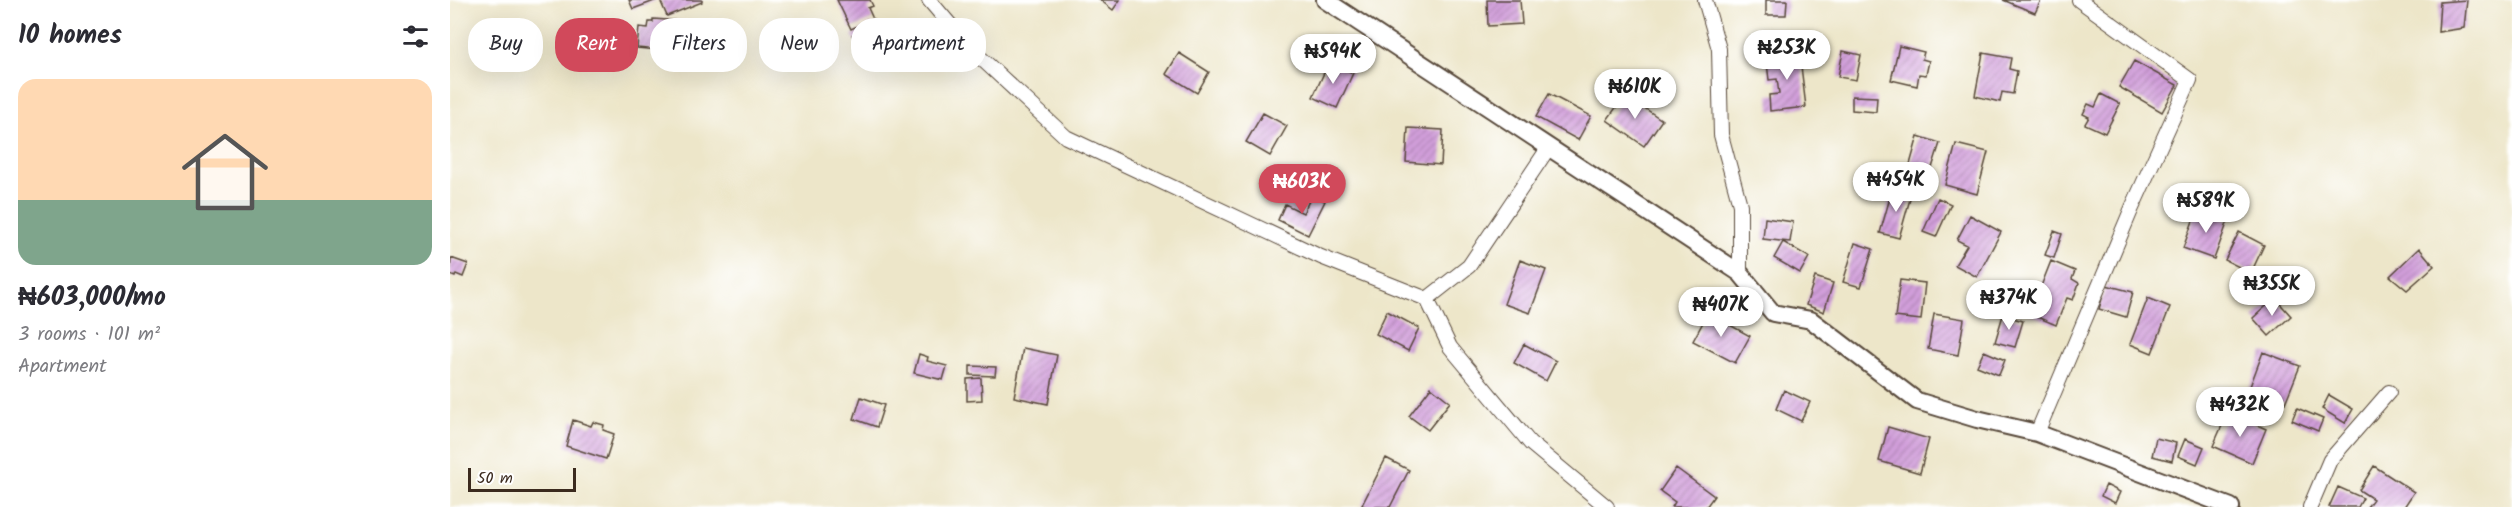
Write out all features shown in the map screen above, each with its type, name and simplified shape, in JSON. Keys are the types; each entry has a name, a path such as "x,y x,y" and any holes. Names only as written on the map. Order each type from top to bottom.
{"street":[{"path":"929,0 970,48 1066,137 1321,257 1427,298 1450,347 1530,443 1607,507"},
{"path":"1325,0 1740,273 1773,313 1811,320 1917,401 1977,419 2037,433 2231,507"},
{"path":"1706,0 1719,49 1721,135 1740,205 1740,273"},
{"path":"2037,433 2132,208 2190,80 2079,0"},
{"path":"1427,298 1469,266 1549,147"},
{"path":"2310,507 2330,460 2389,392"}],"building":[{"path":"629,0 657,0 633,9"},
{"path":"660,0 702,0 702,2 667,16"},
{"path":"837,0 870,0 873,6 868,8 873,18 851,18 851,29"},
{"path":"1100,0 1120,0 1113,10"},
{"path":"1487,0 1520,0 1522,24 1488,26"},
{"path":"1766,0 1787,0 1786,15 1766,15"},
{"path":"2003,0 2041,0 2035,13"},
{"path":"2467,0 2464,28 2438,32 2440,2"},
{"path":"649,22 650,49 638,48 639,27 648,28"},
{"path":"1899,46 1924,52 1922,59 1929,61 1926,75 1919,74 1917,86 1891,80"},
{"path":"1799,50 1806,107 1770,111 1769,95 1779,94 1777,79 1769,80 1767,63 1774,62 1773,53"},
{"path":"1843,51 1861,55 1856,80 1838,77"},
{"path":"1179,53 1209,72 1197,93 1166,74"},
{"path":"1983,53 2011,58 2009,69 2017,71 2013,94 2002,92 2000,102 1975,96"},
{"path":"2134,61 2177,85 2162,112 2119,87"},
{"path":"1329,62 1353,73 1337,108 1313,97"},
{"path":"1549,94 1591,116 1578,140 1536,117"},
{"path":"2101,94 2120,104 2105,133 2085,124 2089,117 2083,114 2088,104 2095,107"},
{"path":"1625,95 1662,120 1644,146 1607,120"},
{"path":"1852,96 1877,97 1876,112 1852,110"},
{"path":"1263,113 1287,126 1270,156 1246,142"},
{"path":"1408,128 1443,130 1441,165 1406,162"},
{"path":"1918,136 1940,143 1930,174 1909,168"},
{"path":"1956,144 1988,152 1977,194 1945,185"},
{"path":"1893,187 1912,192 1899,238 1880,233"},
{"path":"1312,195 1325,201 1308,235 1278,220 1285,204 1303,213"},
{"path":"1938,198 1951,204 1936,237 1923,232"},
{"path":"2197,210 2228,221 2214,259 2183,248"},
{"path":"1970,215 2001,232 1977,277 1955,265 1967,245 1957,240"},
{"path":"1765,218 1793,222 1790,242 1763,239"},
{"path":"2054,231 2062,234 2054,258 2045,255"},
{"path":"2239,232 2264,245 2251,273 2225,260"},
{"path":"1783,242 1809,257 1800,273 1774,258"},
{"path":"1855,243 1873,249 1861,287 1843,282"},
{"path":"2419,248 2434,266 2407,290 2390,276"},
{"path":"451,258 468,264 463,277 456,274 455,277 450,275"},
{"path":"1520,260 1546,270 1530,313 1504,304"},
{"path":"2051,261 2075,271 2072,279 2079,283 2073,300 2067,298 2056,325 2030,314"},
{"path":"2282,273 2292,284 2279,294 2270,283"},
{"path":"1815,277 1833,283 1824,312 1806,305"},
{"path":"1900,280 1925,283 1921,320 1895,317"},
{"path":"2106,285 2133,292 2126,317 2099,309"},
{"path":"2148,298 2170,307 2152,353 2130,344"},
{"path":"2275,298 2291,316 2269,336 2253,318"},
{"path":"1387,311 1419,328 1408,351 1376,334"},
{"path":"1708,313 1750,336 1735,363 1693,341"},
{"path":"1934,314 1964,319 1958,355 1928,349"},
{"path":"2003,315 2023,321 2015,347 1995,342"},
{"path":"1524,344 1556,361 1546,381 1514,363"},
{"path":"1023,348 1057,355 1048,404 1014,397"},
{"path":"1984,351 2005,360 1999,375 1977,366"},
{"path":"2263,352 2300,366 2285,403 2249,389"},
{"path":"919,354 928,357 927,361 947,366 943,380 914,373"},
{"path":"970,366 996,367 995,376 970,375"},
{"path":"981,378 982,400 967,401 967,379"},
{"path":"1431,387 1450,402 1428,430 1409,416"},
{"path":"1784,390 1810,402 1801,421 1776,409"},
{"path":"2329,395 2353,409 2345,423 2322,409"},
{"path":"861,397 884,405 877,427 854,419"},
{"path":"2297,408 2323,419 2318,431 2292,420"},
{"path":"2228,412 2266,429 2252,463 2213,446"},
{"path":"573,420 591,426 593,422 604,425 603,430 614,434 606,459 566,446"},
{"path":"1888,427 1929,439 1920,473 1879,461"},
{"path":"2156,438 2176,443 2172,461 2152,456"},
{"path":"2185,439 2204,447 2197,464 2178,456"},
{"path":"1386,458 1409,470 1390,507 1366,507 1362,505"},
{"path":"2374,466 2414,492 2404,507 2367,507 2373,499 2359,490"},
{"path":"1676,468 1714,496 1706,507 1672,507 1675,502 1660,491"},
{"path":"2106,485 2120,492 2115,503 2101,496"},
{"path":"2338,487 2363,498 2358,507 2329,507"}]}
